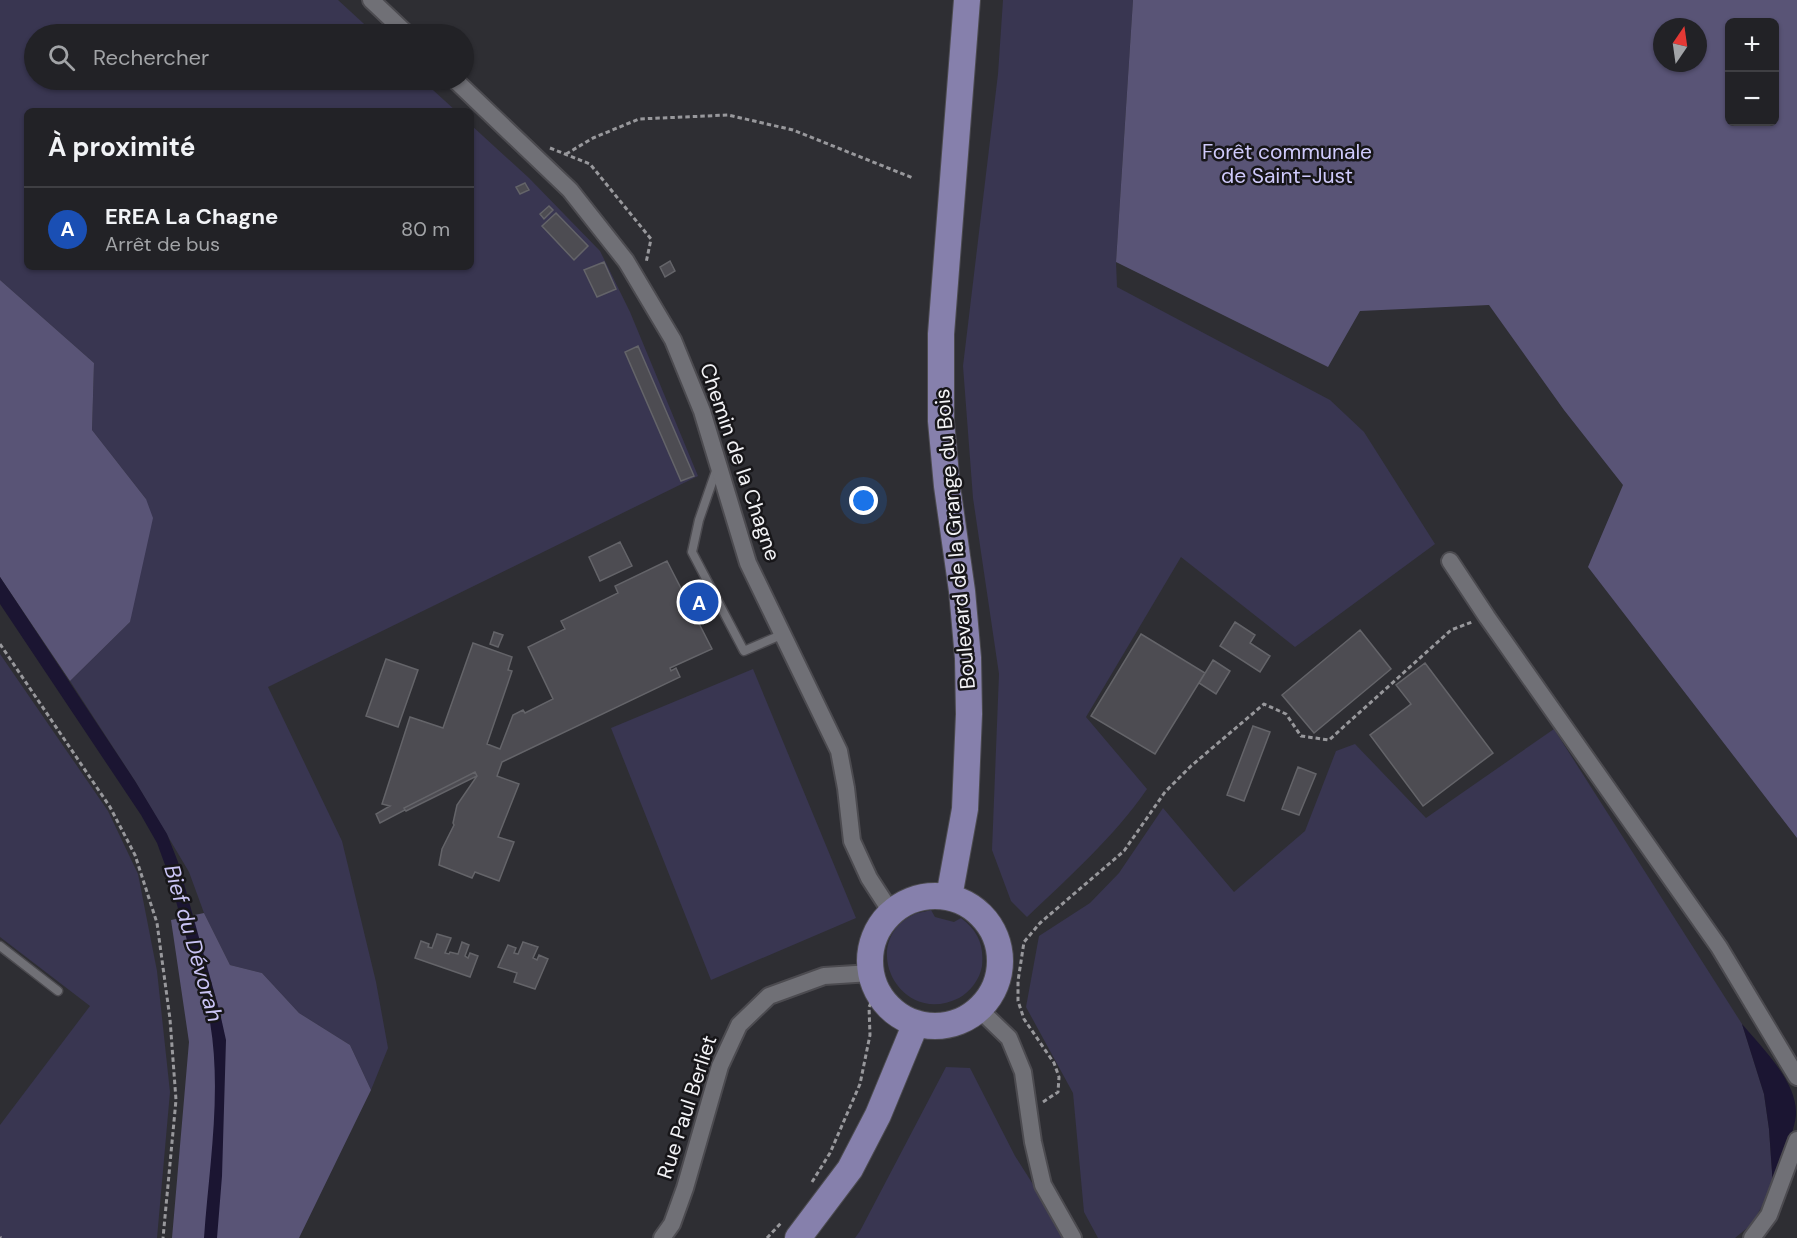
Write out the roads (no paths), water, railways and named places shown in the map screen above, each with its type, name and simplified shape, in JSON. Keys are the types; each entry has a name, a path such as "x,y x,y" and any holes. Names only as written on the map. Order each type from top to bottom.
{"main road":[{"name":"Boulevard de la Grange du Bois","path":"949,897 965,810 969,714 968,658 962,591 947,486 941,421 941,334 967,0"},
{"path":"934,895 949,897 964,902 977,911 988,922 996,936 1000,951 997,983 990,997 980,1009 966,1018 950,1024 933,1026 916,1023 901,1017 888,1006 874,982 870,951 877,930 891,912 904,903 918,897 934,895"},
{"path":"791,1229 850,1169 878,1115 916,1023"}],"street":[{"path":"371,0 396,24"},
{"name":"Chemin de la Chagne","path":"466,90 570,190 626,261 674,340 702,411 748,563 839,751 852,841 869,878 891,912"},
{"path":"1450,561 1719,947 1797,1077"},
{"name":"Rue Paul Berliet","path":"662,1238 672,1224 685,1188 720,1066 739,1025 769,996 824,976 874,982"},
{"path":"980,1009 1009,1038 1023,1072 1033,1142 1043,1185 1073,1238"},
{"path":"1752,1238 1769,1215 1797,1140"}],"lane":[{"path":"718,464 699,520 692,552 744,651 781,635"},
{"path":"0,946 58,991"}],"water":[{"name":"Bief du Dévorah","path":"0,577 135,781 167,834 178,862 226,1040 222,1176 217,1238 204,1238 215,1103 210,1022 168,873 157,843 141,815 0,604"},
{"path":"1742,1024 1785,1077 1795,1102 1796,1114 1793,1130 1773,1186 1764,1094"}],"place":[{"name":"EREA La Chagne","path":"699,602"}],"park label":[{"name":"Forêt communale de Saint-Just","path":"1287,164"}]}
